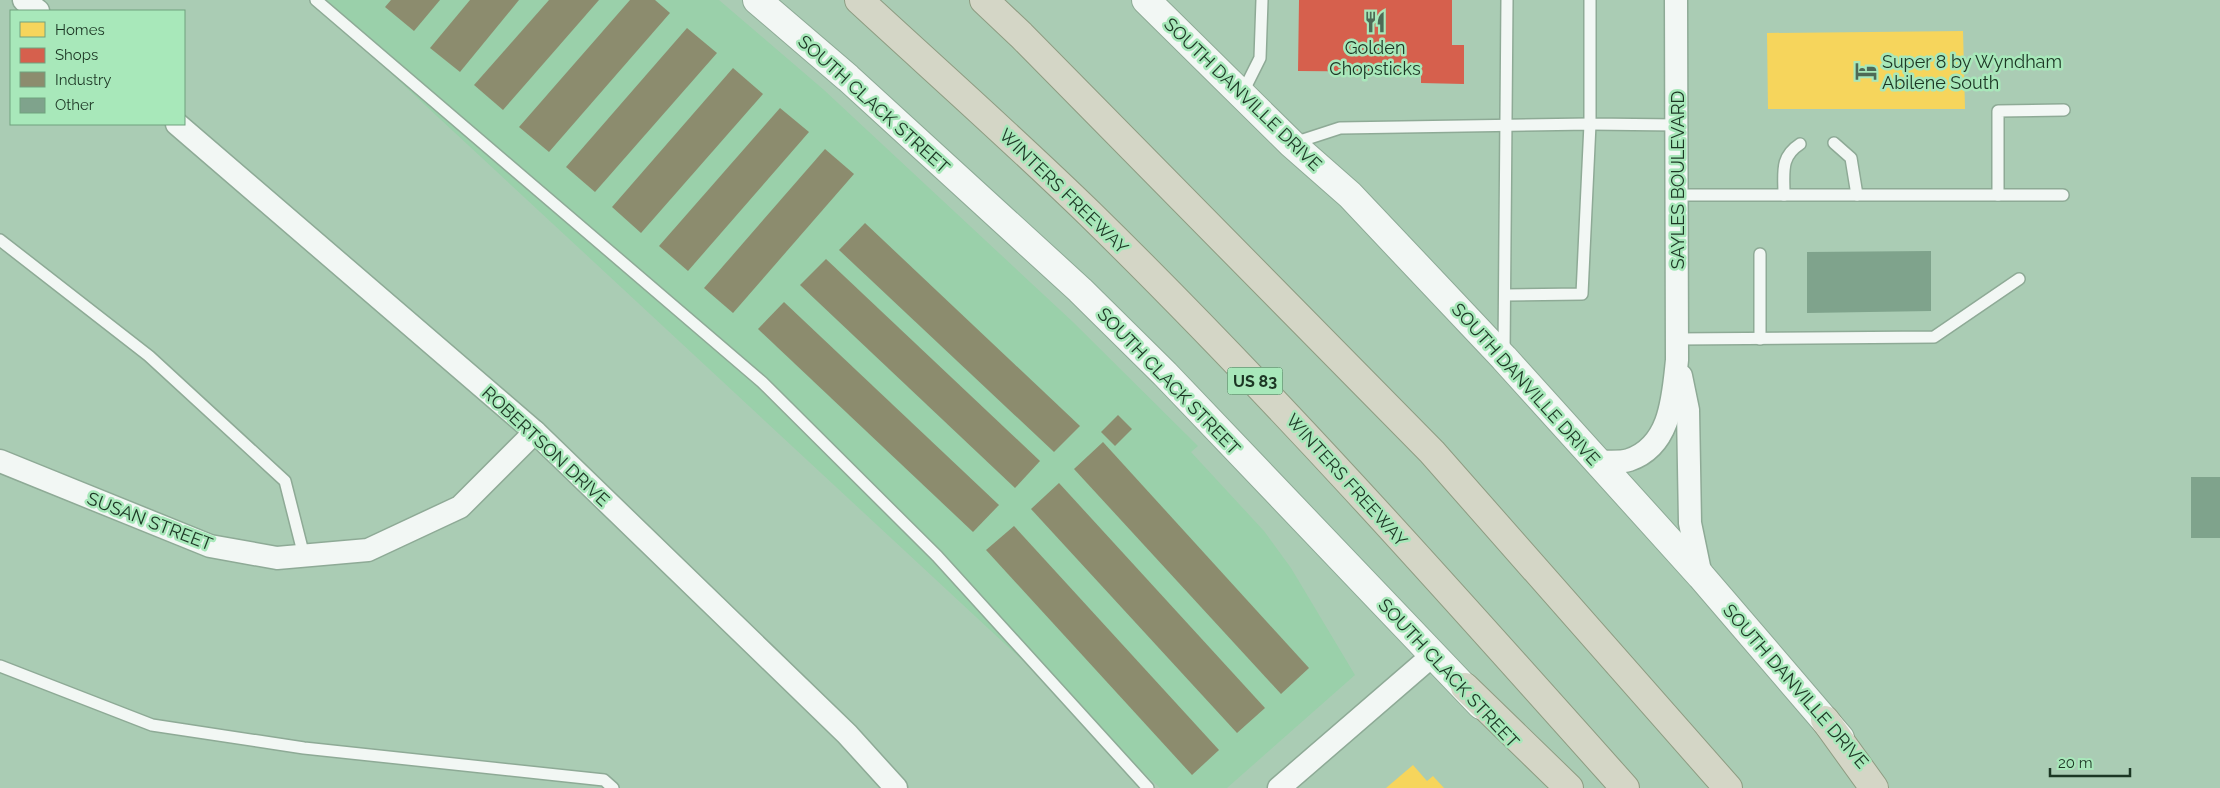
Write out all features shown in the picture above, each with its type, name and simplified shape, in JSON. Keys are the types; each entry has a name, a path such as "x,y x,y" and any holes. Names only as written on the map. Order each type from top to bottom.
{"highway":[{"name":"WINTERS FREEWAY","path":"859,0 1090,213 1271,398 1516,665 1625,788"},
{"path":"984,0 1021,35 1432,452 1728,788"},
{"path":"1465,687 1569,788"},
{"path":"1825,720 1874,788"}],"main road":[{"name":"SOUTH CLACK STREET","path":"758,0 848,78 1080,290 1165,374 1465,687 1555,788"},
{"name":"SOUTH DANVILLE DRIVE","path":"1146,0 1242,96 1350,196 1504,358 1702,576 1884,788"}],"street":[{"path":"24,0 37,10"},
{"name":"SAYLES BOULEVARD","path":"1597,462 1628,460 1643,452 1657,440 1668,420 1677,350 1676,0"},
{"name":"ROBERTSON DRIVE","path":"178,125 535,432 847,734 896,788"},
{"name":"SAYLES BOULEVARD","path":"1677,350 1688,410 1690,523 1702,576"},
{"name":"SUSAN STREET","path":"0,461 210,546 277,558 368,550 460,507 535,432"},
{"path":"1279,788 1433,655"}],"lane":[{"path":"316,0 762,382 937,556 1148,788"},
{"path":"1242,96 1260,58 1262,0"},
{"path":"1504,358 1507,0"},
{"path":"1505,294 1582,294 1590,124 1590,0"},
{"path":"1998,195 1998,111 2064,110"},
{"path":"1292,144 1340,128 1506,124 1677,125"},
{"path":"1784,195 1784,163 1790,151 1800,144"},
{"path":"1834,144 1851,158 1857,195"},
{"path":"1677,195 2063,195"},
{"path":"0,240 149,356 285,481 304,556"},
{"path":"1760,254 1760,338"},
{"path":"1677,350 1760,338 1934,337 2019,279"},
{"path":"0,666 152,725 304,748 604,780 613,788"}],"shaded area":[{"path":"312,0 719,0 824,90 1073,322 1198,446 1191,452 1264,531 1291,568 1355,675 1227,788 1160,788"}],"building: Homes":[{"name":"Super 8 by Wyndham Abilene South","path":"1963,31 1965,109 1768,109 1767,33"},
{"path":"1413,765 1427,781 1433,776 1444,788 1386,788"}],"building: Shops":[{"name":"Golden Chopsticks","path":"1299,0 1452,0 1452,45 1464,45 1464,84 1421,83 1421,72 1298,71"}],"building: Industry":[{"path":"391,0 440,0 414,31 385,7"},
{"path":"470,0 519,0 460,72 430,48"},
{"path":"549,0 599,0 503,110 474,85"},
{"path":"630,0 655,0 670,13 549,152 519,127"},
{"path":"687,28 717,53 595,192 566,167"},
{"path":"733,68 763,94 641,233 612,207"},
{"path":"780,108 809,132 688,271 659,246"},
{"path":"825,149 854,174 733,313 704,288"},
{"path":"865,223 1080,426 1054,452 839,250"},
{"path":"826,259 1040,461 1015,488 800,285"},
{"path":"784,302 999,505 973,532 758,329"},
{"path":"1118,415 1132,429 1115,446 1101,432"},
{"path":"1103,442 1309,668 1281,694 1074,469"},
{"path":"1059,483 1265,708 1237,733 1031,509"},
{"path":"1014,526 1219,750 1192,775 986,550"}],"building: Other":[{"path":"1931,251 1931,311 1807,313 1807,252"},
{"path":"2191,477 2220,477 2220,538 2191,538"}],"place":[{"name":"Golden Chopsticks","path":"1375,22"},
{"name":"Super 8 by Wyndham Abilene South","path":"1866,71"}]}
